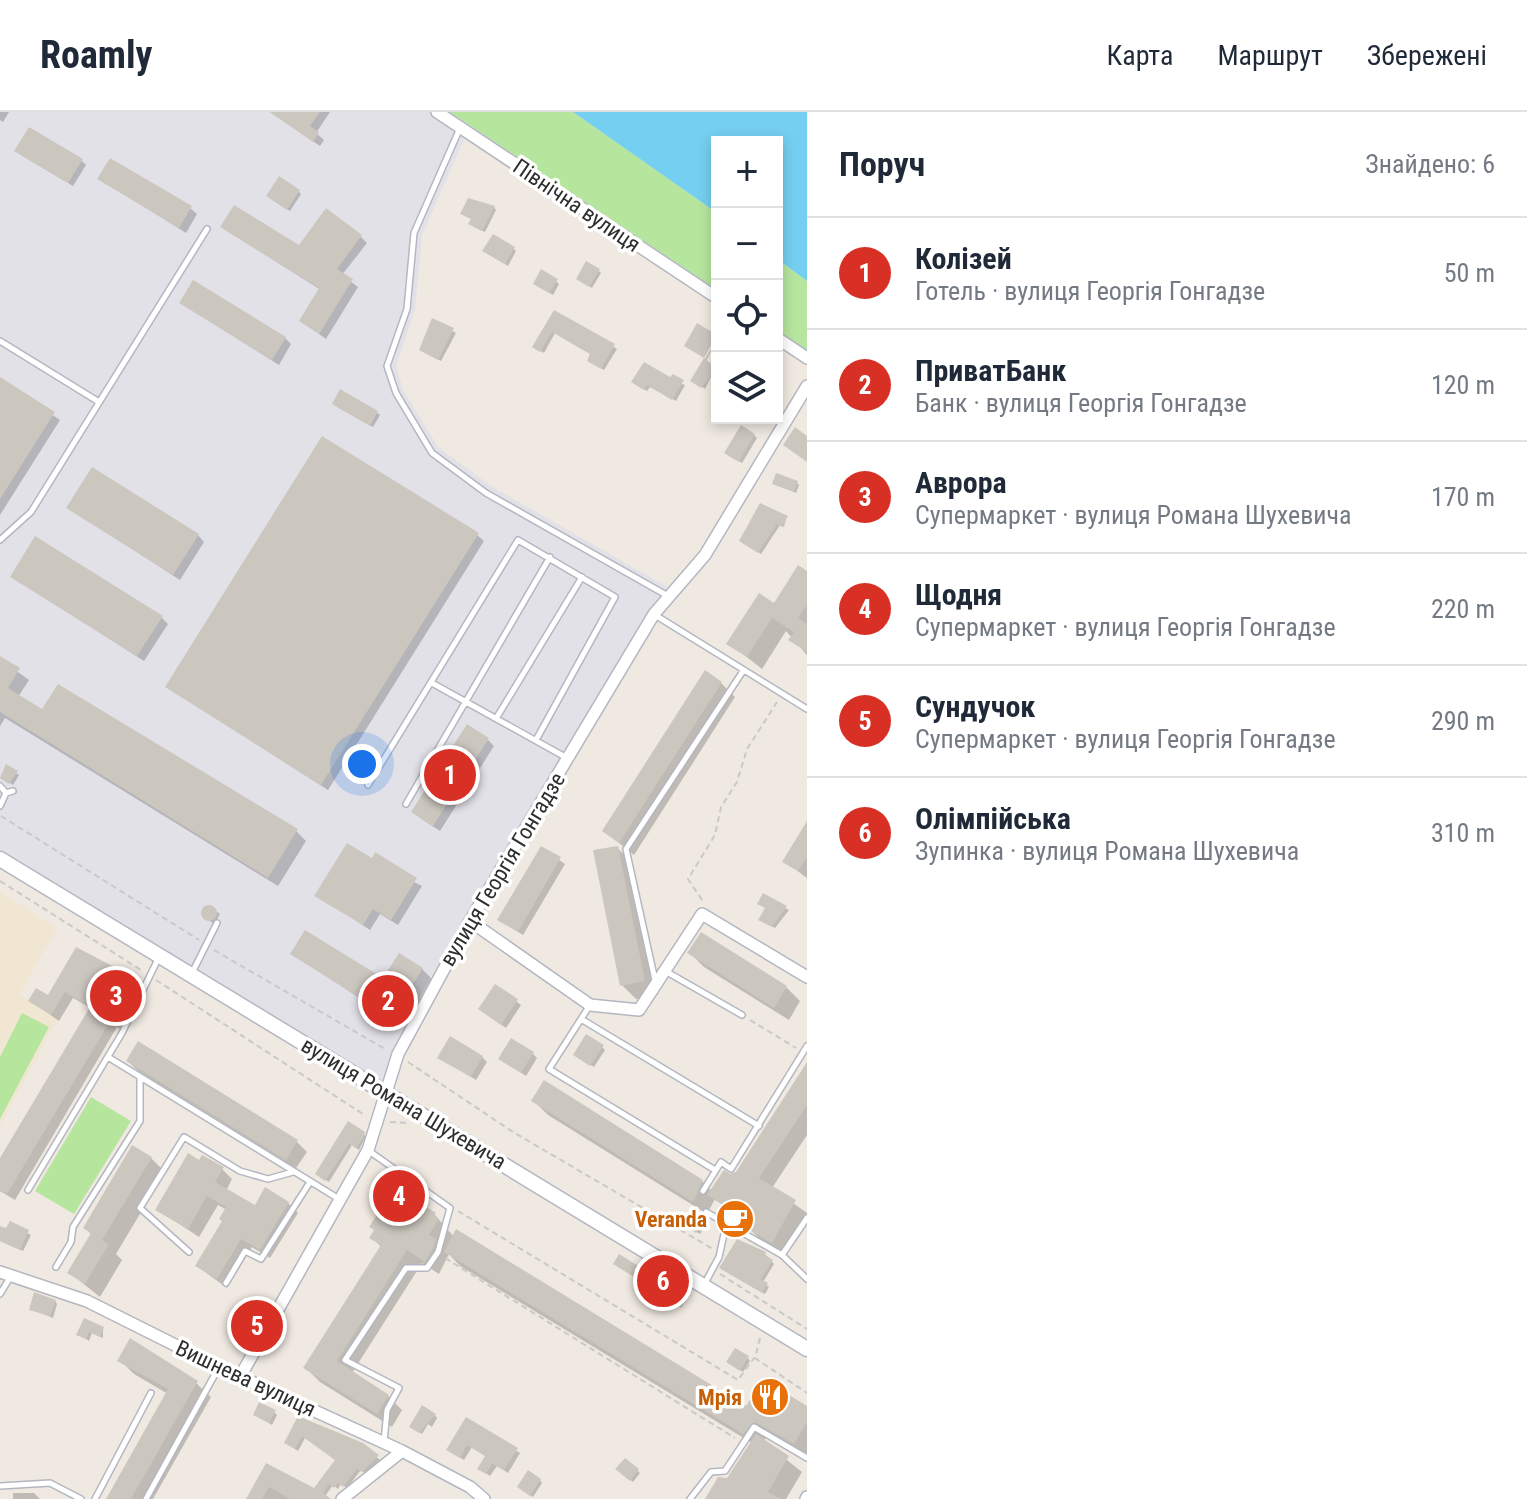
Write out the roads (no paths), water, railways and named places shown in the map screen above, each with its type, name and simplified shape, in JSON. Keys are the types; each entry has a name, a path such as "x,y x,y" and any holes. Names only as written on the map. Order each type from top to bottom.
{"main road":[{"name":"вулиця Романа Шухевича","path":"0,859 807,1349"}],"street":[{"name":"Північна вулиця","path":"437,112 711,294"},
{"path":"783,342 807,358"},
{"name":"вулиця Георгія Гонгадзе","path":"241,1375 368,1150 398,1054 470,921 654,614 705,555 807,386"},
{"path":"470,921 590,1005 639,1010 702,914 807,977"},
{"name":"Вишнева вулиця","path":"6,1274 87,1301 219,1367 402,1451 470,1487 484,1499"},
{"path":"342,1499 402,1451"}],"lane":[{"path":"460,128 414,233 407,309 387,366 396,393 432,453 486,493 669,597"},
{"path":"0,540 31,512 207,229"},
{"path":"0,341 99,402"},
{"path":"368,785 518,540 615,597 536,740"},
{"path":"406,804 550,557"},
{"path":"497,717 582,577"},
{"path":"654,614 807,709"},
{"path":"656,985 626,849 743,671"},
{"path":"432,683 568,758"},
{"path":"0,786 10,792 0,806"},
{"path":"192,974 217,923"},
{"path":"28,1190 108,1057 160,955"},
{"path":"666,971 742,1015"},
{"path":"590,1005 549,1069 715,1170"},
{"path":"581,1019 759,1126"},
{"path":"703,1191 721,1162 731,1169 807,1046"},
{"path":"108,1057 341,1201"},
{"path":"56,1267 71,1242 73,1227 140,1121 140,1077"},
{"path":"189,1252 140,1208 184,1137 240,1171 268,1179 294,1172"},
{"path":"368,1150 450,1208 438,1252 427,1268 406,1268 345,1360 399,1388 387,1410 384,1443"},
{"path":"226,1283 245,1251 261,1259 310,1182"},
{"path":"706,1212 782,1255 807,1279"},
{"path":"782,1255 807,1218"},
{"path":"703,1285 712,1269 726,1225"},
{"path":"0,1294 6,1274"},
{"path":"146,1499 219,1367"},
{"path":"95,1499 151,1393"},
{"path":"690,1499 711,1472 725,1471 754,1427 807,1458"},
{"path":"0,1486 50,1483 81,1499"}],"water":[{"path":"573,112 807,112 807,281 783,263 783,136 711,136 711,209"}],"place":[{"name":"Колізей","path":"450,775"},
{"name":"Аврора","path":"116,996"},
{"name":"ПриватБанк","path":"388,1001"},
{"name":"Щодня","path":"399,1196"},
{"name":"Veranda","path":"735,1219"},
{"name":"Олiмпiйська","path":"663,1281"},
{"name":"Сундучок","path":"257,1326"},
{"name":"Мрія","path":"770,1397"}]}
